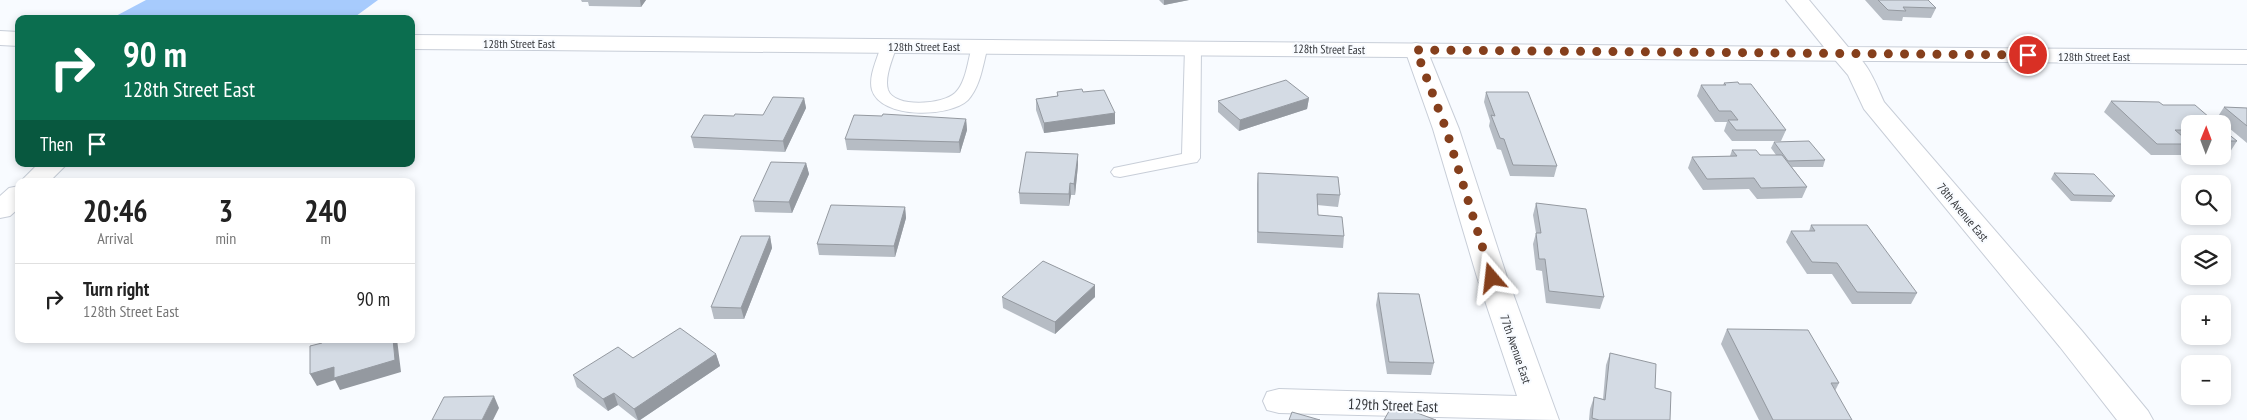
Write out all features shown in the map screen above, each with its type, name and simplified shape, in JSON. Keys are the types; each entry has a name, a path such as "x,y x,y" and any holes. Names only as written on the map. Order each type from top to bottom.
{"street":[{"name":"78th Avenue East","path":"1797,0 1858,73 1873,104 2071,339 2136,420"},
{"path":"0,38 15,38"},
{"name":"128th Street East","path":"415,42 2247,57"},
{"name":"77th Avenue East","path":"1416,50 1446,129 1492,278 1540,415"},
{"path":"38,178 50,167"},
{"path":"0,210 15,197"},
{"name":"129th Street East","path":"1279,401 1540,415"}],"lane":[{"path":"890,46 880,77 880,90 884,98 895,104 934,108 951,104 962,96 971,82 980,46"},
{"path":"1120,172 1191,158 1193,47"}],"shaded area":[{"path":"146,0 378,0 357,15 118,15"}],"building":[{"path":"1878,0 1928,0 1936,8 1903,7 1906,11 1888,10"},
{"path":"1286,80 1309,98 1240,120 1218,101"},
{"path":"1738,82 1739,84 1751,84 1786,130 1736,130 1728,120 1738,120 1731,111 1719,111 1701,85 1726,85 1724,83"},
{"path":"1082,89 1083,92 1104,90 1115,113 1044,123 1036,99 1058,96 1057,92"},
{"path":"1486,92 1528,92 1557,166 1513,165 1504,139 1500,138 1491,115 1495,116"},
{"path":"773,97 804,98 783,141 691,137 704,115 763,115"},
{"path":"2111,101 2159,102 2163,105 2195,105 2207,115 2181,115 2181,130 2175,130 2181,135 2181,144 2157,144"},
{"path":"2224,107 2247,108 2247,126"},
{"path":"883,114 966,119 959,142 845,139 854,115 882,116"},
{"path":"1809,141 1825,160 1788,161 1774,142"},
{"path":"1732,150 1756,150 1760,155 1782,155 1807,187 1761,188 1754,178 1707,179 1692,157 1737,156"},
{"path":"1026,152 1078,154 1074,184 1070,183 1069,194 1019,193"},
{"path":"771,162 806,163 789,202 753,201"},
{"path":"1258,173 1338,177 1340,195 1317,194 1318,215 1342,217 1344,236 1258,232"},
{"path":"2054,173 2094,174 2115,196 2074,195"},
{"path":"1536,203 1586,209 1604,297 1549,291 1545,259 1539,259 1536,233 1541,233"},
{"path":"831,205 905,207 894,246 817,244"},
{"path":"1811,225 1867,225 1917,293 1857,292 1837,263 1812,262 1791,231 1815,231"},
{"path":"741,236 770,236 741,308 711,307"},
{"path":"1043,261 1095,285 1055,322 1002,297"},
{"path":"1378,293 1419,294 1434,363 1389,362"},
{"path":"680,328 716,354 634,409 614,393 603,399 573,375 618,347 633,358"},
{"path":"1727,329 1808,330 1839,383 1831,383 1852,420 1773,420"},
{"path":"322,343 393,343 395,360 334,378 334,367 310,374 310,346"},
{"path":"1610,353 1656,364 1655,388 1671,392 1670,420 1599,420 1592,418 1594,397 1605,400"},
{"path":"494,396 482,420 432,420 444,397"},
{"path":"1393,404 1436,420 1384,420"},
{"path":"1292,412 1320,420 1289,420"}],"route":[{"path":"1492,278 1446,129 1416,50 2028,55"}]}
